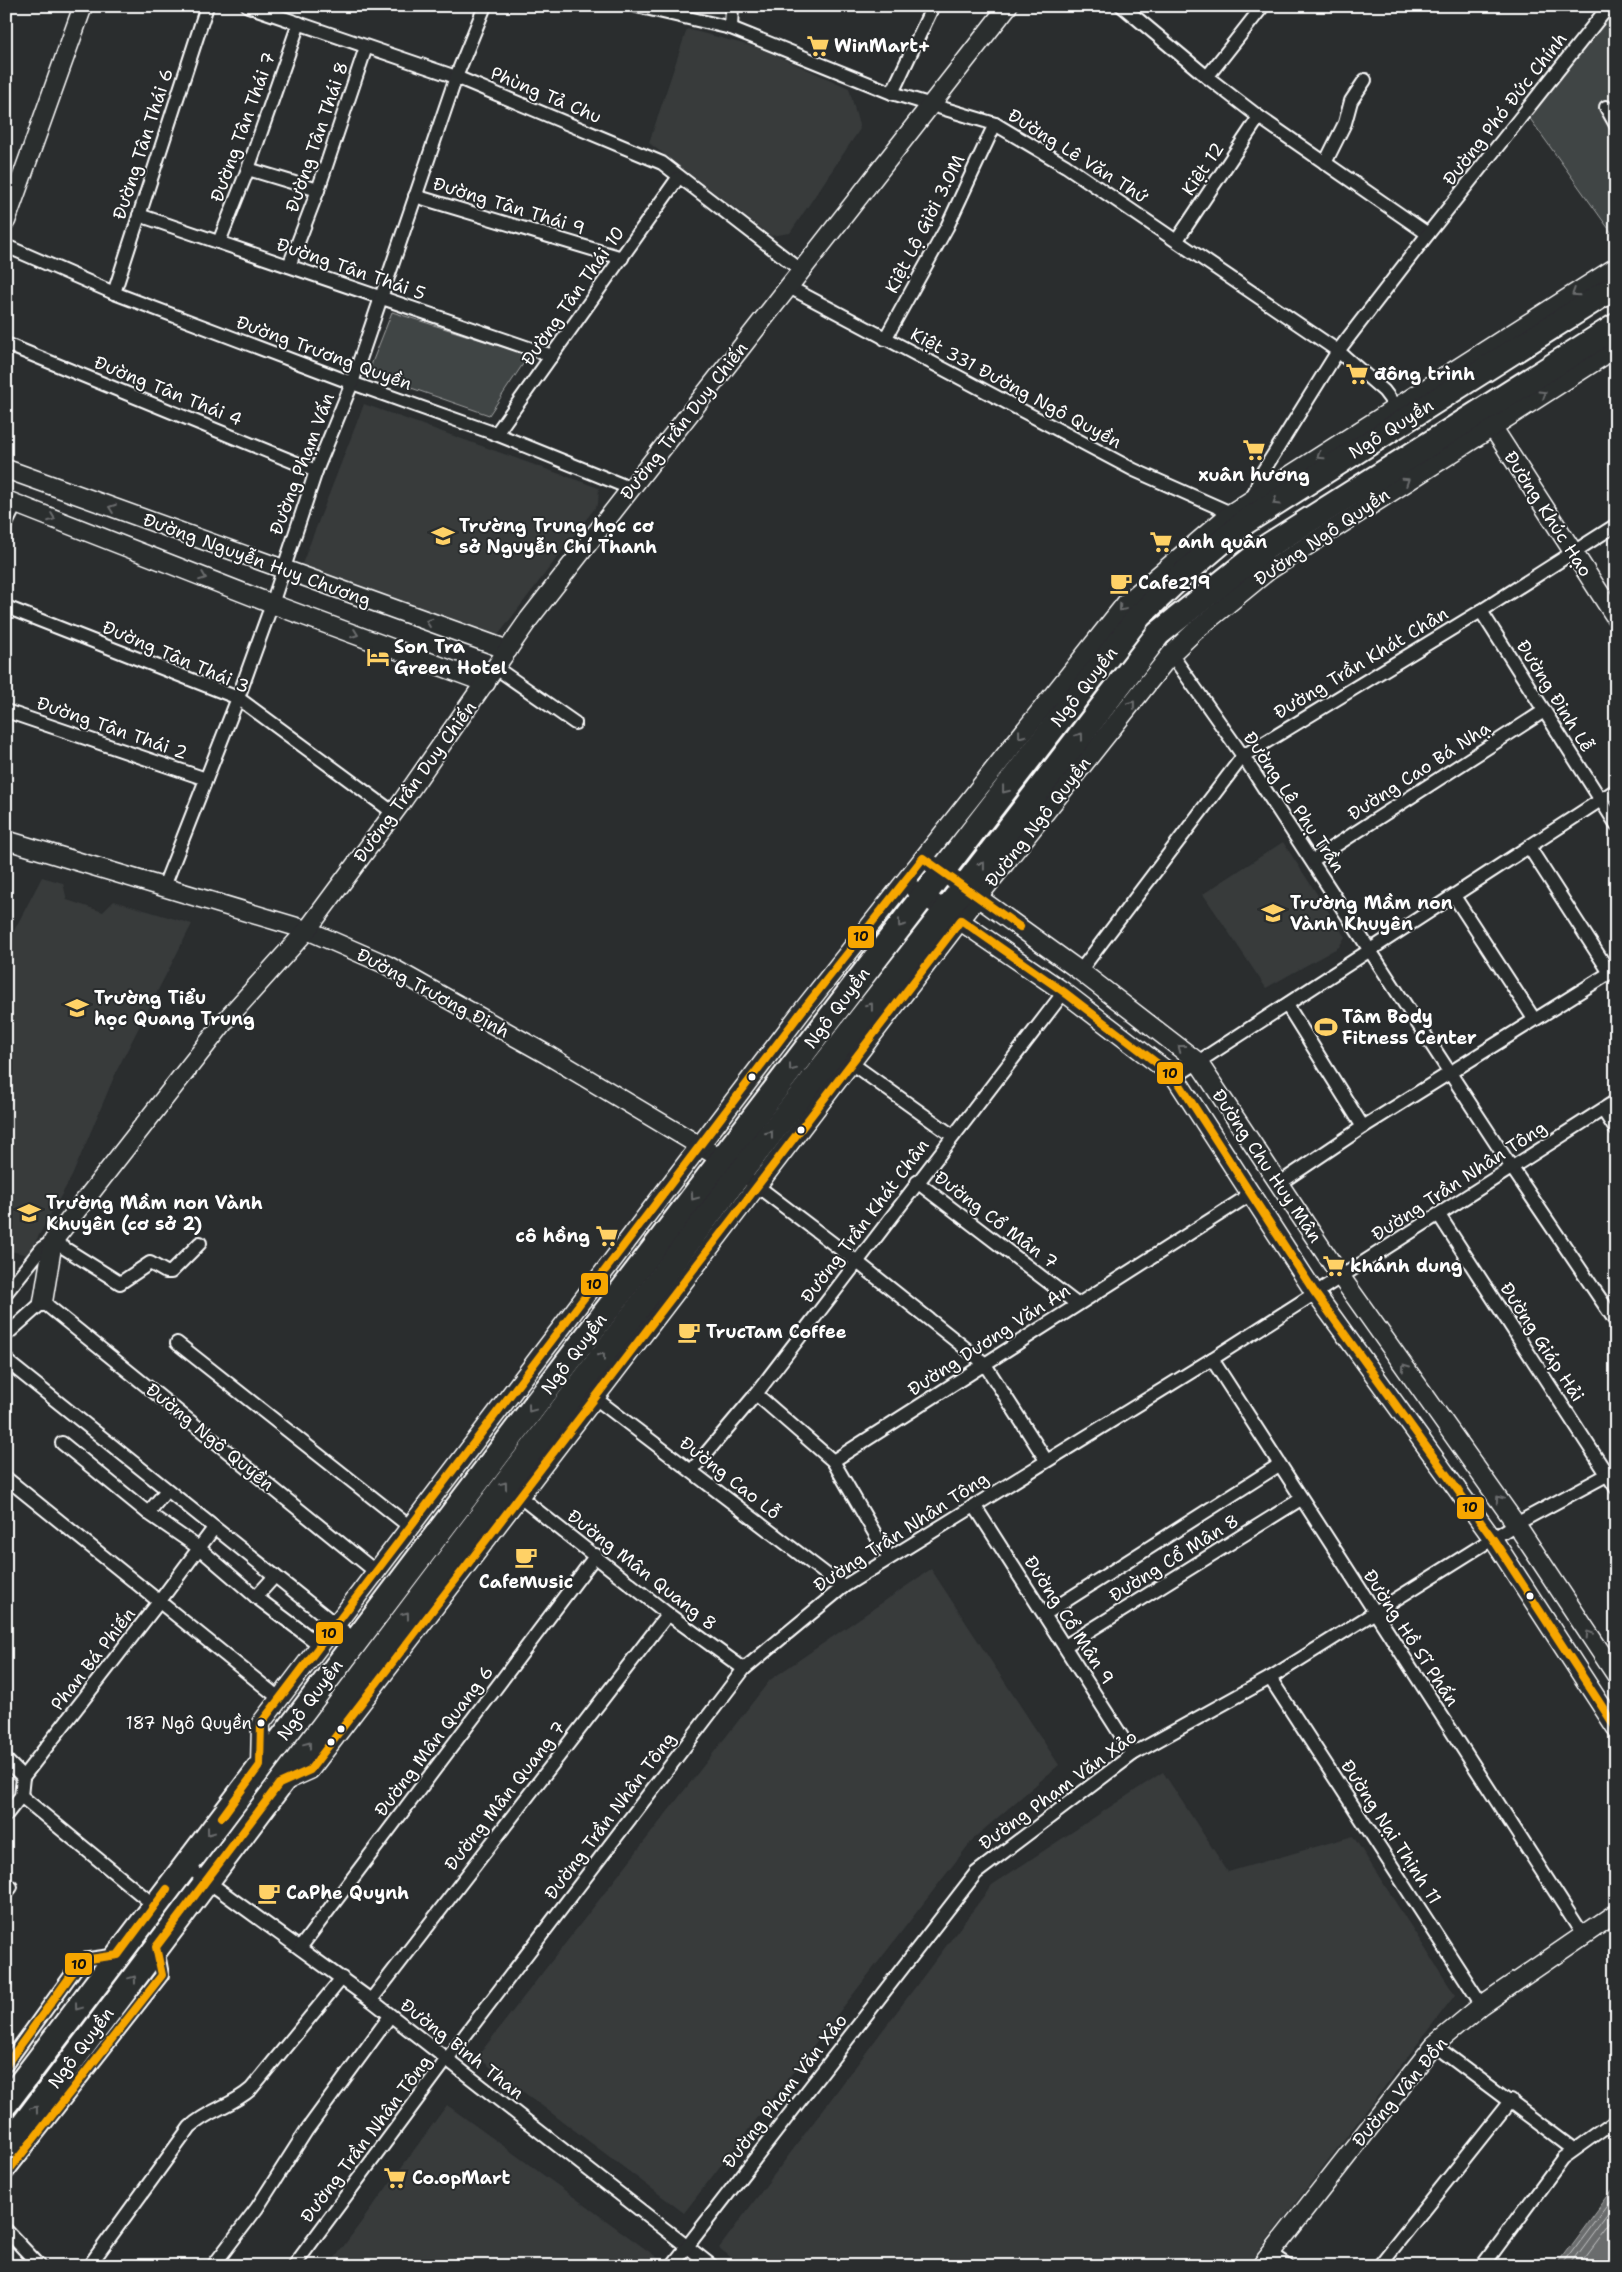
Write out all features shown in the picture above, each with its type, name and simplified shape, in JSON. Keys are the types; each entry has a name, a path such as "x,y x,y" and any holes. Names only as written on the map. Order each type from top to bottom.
{"highway":[{"name":"Ngô Quyền","path":"279,1784 740,1172 923,895 932,865 1140,616 1238,517 1616,286"},
{"name":"Ngô Quyền","path":"186,1865 355,1640 953,915 1158,634 1268,546 1486,418 1616,326"},
{"path":"156,1947 279,1784"},
{"path":"118,1954 186,1865"},
{"name":"Ngô Quyền","path":"6,2148 156,1947"},
{"name":"Ngô Quyền","path":"8,2099 118,1954"}],"street":[{"path":"6,221 83,6"},
{"name":"Đường Tân Thái 6","path":"114,293 206,6"},
{"name":"Phùng Tả Chu","path":"248,6 456,77 662,163 678,178 802,271"},
{"name":"Đường Phạm Vấn","path":"163,889 238,698 272,604 316,471 352,383 456,77 485,6"},
{"name":"Đường Lê Văn Thứ","path":"637,6 732,28 892,92 928,105 970,115 995,124 1066,166 1338,351 1384,391 1396,407"},
{"path":"732,6 732,28"},
{"path":"892,92 933,6"},
{"name":"Đường Trần Duy Chiến","path":"43,1302 54,1241 225,1021 307,930 394,813 529,619 802,271 928,105 1008,6"},
{"path":"1122,6 1207,77 1259,117 1428,234"},
{"name":"Đường Phó Đức Chính","path":"1252,498 1262,473 1338,351 1609,6"},
{"path":"1207,77 1264,7"},
{"name":"Đường Tân Thái 7","path":"219,242 248,169 299,24"},
{"name":"Đường Tân Thái 8","path":"290,266 318,190 366,47"},
{"path":"1325,163 1345,123 1351,101 1366,80"},
{"path":"1606,107 1616,124"},
{"name":"Kiệt 12","path":"1176,240 1259,117"},
{"name":"Kiệt Lộ Giời 3.0M","path":"885,339 946,227 995,124"},
{"path":"248,169 318,190"},
{"name":"Đường Tân Thái 10","path":"496,434 678,178"},
{"name":"Đường Tân Thái 9","path":"415,196 622,258"},
{"name":"Đường Tân Thái 5","path":"139,215 552,356"},
{"name":"Đường Trương Quyền","path":"6,246 114,293 352,383 496,434 632,489"},
{"path":"1238,517 1252,498 1616,267"},
{"name":"Kiệt 331 Đường Ngô Quyền","path":"789,286 885,339 1134,470 1238,517"},
{"name":"Đường Tân Thái 4","path":"6,344 316,471"},
{"name":"Đường Ngô Quyền","path":"971,892 1171,654 1195,631 1268,571 1486,418 1616,348"},
{"name":"Đường Khúc Hạo","path":"1486,418 1616,618"},
{"name":"Đường Nguyễn Huy Chương","path":"6,469 508,650"},
{"path":"6,524 11,502"},
{"name":"Đường Nguyễn Huy Chương","path":"11,502 272,604 486,683"},
{"name":"Đường Trần Khát Chân","path":"1080,970 1243,756 1481,611 1616,525"},
{"name":"Đường Tân Thái 3","path":"6,607 238,698 394,813"},
{"name":"Đường Đinh Lễ","path":"1481,611 1616,824"},
{"name":"Đường Lê Phụ Trần","path":"1171,654 1313,860 1369,950 1616,1322"},
{"path":"496,668 574,723"},
{"name":"Đường Tân Thái 2","path":"6,711 206,779"},
{"name":"Đường Cao Bá Nhạ","path":"1313,860 1544,711"},
{"path":"1175,1077 1616,790"},
{"name":"Đường Trương Định","path":"7,842 307,930 387,964 546,1054 740,1172"},
{"path":"1280,1183 1363,1127 1613,971 1530,847"},
{"path":"260,1765 261,1723 802,1011 904,882 932,865"},
{"name":"Đường Chu Huy Mân","path":"932,865 1080,970 1198,1062 1341,1277 1516,1524 1616,1675"},
{"name":"Đường Chu Huy Mân","path":"904,882 1064,992 1175,1077 1315,1293 1493,1539 1616,1728"},
{"path":"1454,896 1534,1019"},
{"path":"279,1784 310,1770 595,1398 740,1172 851,1063 953,915"},
{"name":"Đường Trần Khát Chân","path":"692,1470 756,1394 856,1261 1064,992"},
{"path":"1287,1005 1363,1127"},
{"path":"851,1063 952,1136"},
{"name":"Đường Trần Nhân Tông","path":"294,2266 447,2059 744,1669 842,1587 1212,1359 1616,1101"},
{"path":"1602,1110 1616,1130"},
{"path":"740,1172 984,1363 1046,1460"},
{"name":"Đường Cổ Mân 7","path":"917,1182 1077,1304"},
{"name":"Đường Dương Văn An","path":"833,1461 1251,1194"},
{"name":"Đường Giáp Hải","path":"1439,1215 1611,1473 1616,1488"},
{"path":"6,1293 42,1248 54,1241 120,1282 150,1263 166,1272 171,1272 200,1243"},
{"path":"6,1335 43,1302"},
{"name":"Đường Ngô Quyền","path":"43,1302 376,1572"},
{"path":"177,1343 410,1527"},
{"path":"6,1358 9,1363 355,1640"},
{"name":"Đường Hồ Sĩ Phấn","path":"1212,1359 1583,1935"},
{"path":"756,1394 833,1461 889,1558"},
{"name":"Đường Cao Lỗ","path":"595,1398 692,1470 842,1587"},
{"path":"62,1443 148,1513 199,1548 256,1597 321,1646"},
{"name":"Đường Cổ Mân 8","path":"1044,1614 1279,1465"},
{"name":"Đường Phạm Văn Xảo","path":"672,2266 976,1873 1133,1754 1270,1678 1516,1524 1611,1473"},
{"path":"6,1478 280,1698"},
{"path":"148,1513 167,1490"},
{"name":"Đường Mân Quang 8","path":"520,1497 596,1555 668,1614 744,1669"},
{"name":"Đường Cổ Mân 8","path":"1066,1646 1301,1499"},
{"name":"Đường Cổ Mân 9","path":"974,1505 1066,1646 1133,1754"},
{"name":"Phan Bá Phiến","path":"23,1776 159,1602 214,1528"},
{"name":"Đường Mân Quang 6","path":"300,1948 596,1555"},
{"path":"256,1597 275,1576"},
{"name":"Đường Mân Quang 7","path":"371,2000 668,1614"},
{"name":"Đường Nại Thịnh 11","path":"1270,1678 1482,2005"},
{"path":"6,1760 23,1776 21,1796 6,1815"},
{"path":"21,1796 155,1906"},
{"name":"Đường Bình Than","path":"186,1865 371,2000 712,2266"},
{"name":"Đường Vân Đồn","path":"1265,2260 1434,2045 1482,2005 1616,1913"},
{"path":"6,2174 162,1975 156,1947"},
{"path":"6,2064 82,1960 118,1954"},
{"path":"89,2266 190,2127 207,2113 235,2101 251,2089 342,1978"},
{"path":"213,2266 257,2208 301,2138 390,2016"},
{"path":"1434,2045 1511,2100 1573,2149"},
{"path":"1379,2266 1511,2100"},
{"path":"1483,2266 1554,2169 1573,2149 1616,2120"},
{"path":"6,2230 40,2266"},
{"path":"1265,2260 1288,2266"}],"shaded area":[{"path":"1604,6 1616,6 1616,239 1526,113"},
{"path":"687,29 759,48 849,88 860,129 790,233 771,236 649,143"},
{"path":"392,312 529,355 489,415 368,373"},
{"name":"Trường Trung học cơ sở Nguyễn Chí Thanh","path":"364,404 599,488 598,504 496,638 300,569"},
{"name":"Trường Mầm non Vành Khuyên","path":"1283,842 1345,937 1339,947 1266,988 1203,894"},
{"name":"Trường Tiểu học Quang Trung","path":"42,877 63,883 67,900 103,912 114,901 192,924 117,1070 72,1176 28,1255 6,1250 6,946"},
{"path":"931,1569 1059,1765 974,1838 684,2213 477,2057 770,1680"},
{"path":"1163,1772 1228,1872 1353,1836 1455,1995 1247,2266 742,2266 719,2248 992,1885"},
{"path":"447,2105 658,2258 652,2266 329,2266"}],"water":[{"path":"1616,2185 1616,2266 1556,2266"}],"transit line":[{"name":"10","path":"222,1817 260,1765 261,1723 802,1011 923,858 1020,927"},
{"name":"10","path":"6,2174 162,1975 156,1947 279,1784 310,1770 961,920 1064,992 1175,1077 1315,1293 1493,1539 1616,1728"},
{"name":"10","path":"6,2065 82,1960 118,1955 167,1889"}],"place":[{"name":"WinMart+","path":"818,46"},
{"name":"đông trình","path":"1357,374"},
{"name":"xuân hương","path":"1254,450"},
{"name":"Trường Trung học cơ sở Nguyễn Chí Thanh","path":"443,536"},
{"name":"anh quân","path":"1161,542"},
{"name":"Cafe219","path":"1121,583"},
{"name":"Son Tra Green Hotel","path":"378,657"},
{"name":"Trường Mầm non Vành Khuyên","path":"1273,913"},
{"name":"Trường Tiểu học Quang Trung","path":"77,1008"},
{"name":"Tâm Body Fitness Center","path":"1326,1027"},
{"name":"Trường Mầm non Vành Khuyên (cơ sở 2)","path":"29,1213"},
{"name":"cô hồng","path":"607,1236"},
{"name":"khánh dung","path":"1334,1266"},
{"name":"TrucTam Coffee","path":"689,1332"},
{"name":"CafeMusic","path":"526,1557"},
{"name":"187 Ngô Quyền","path":"261,1723"},
{"name":"CaPhe Quynh","path":"269,1893"},
{"name":"Co.opMart","path":"395,2178"}]}
